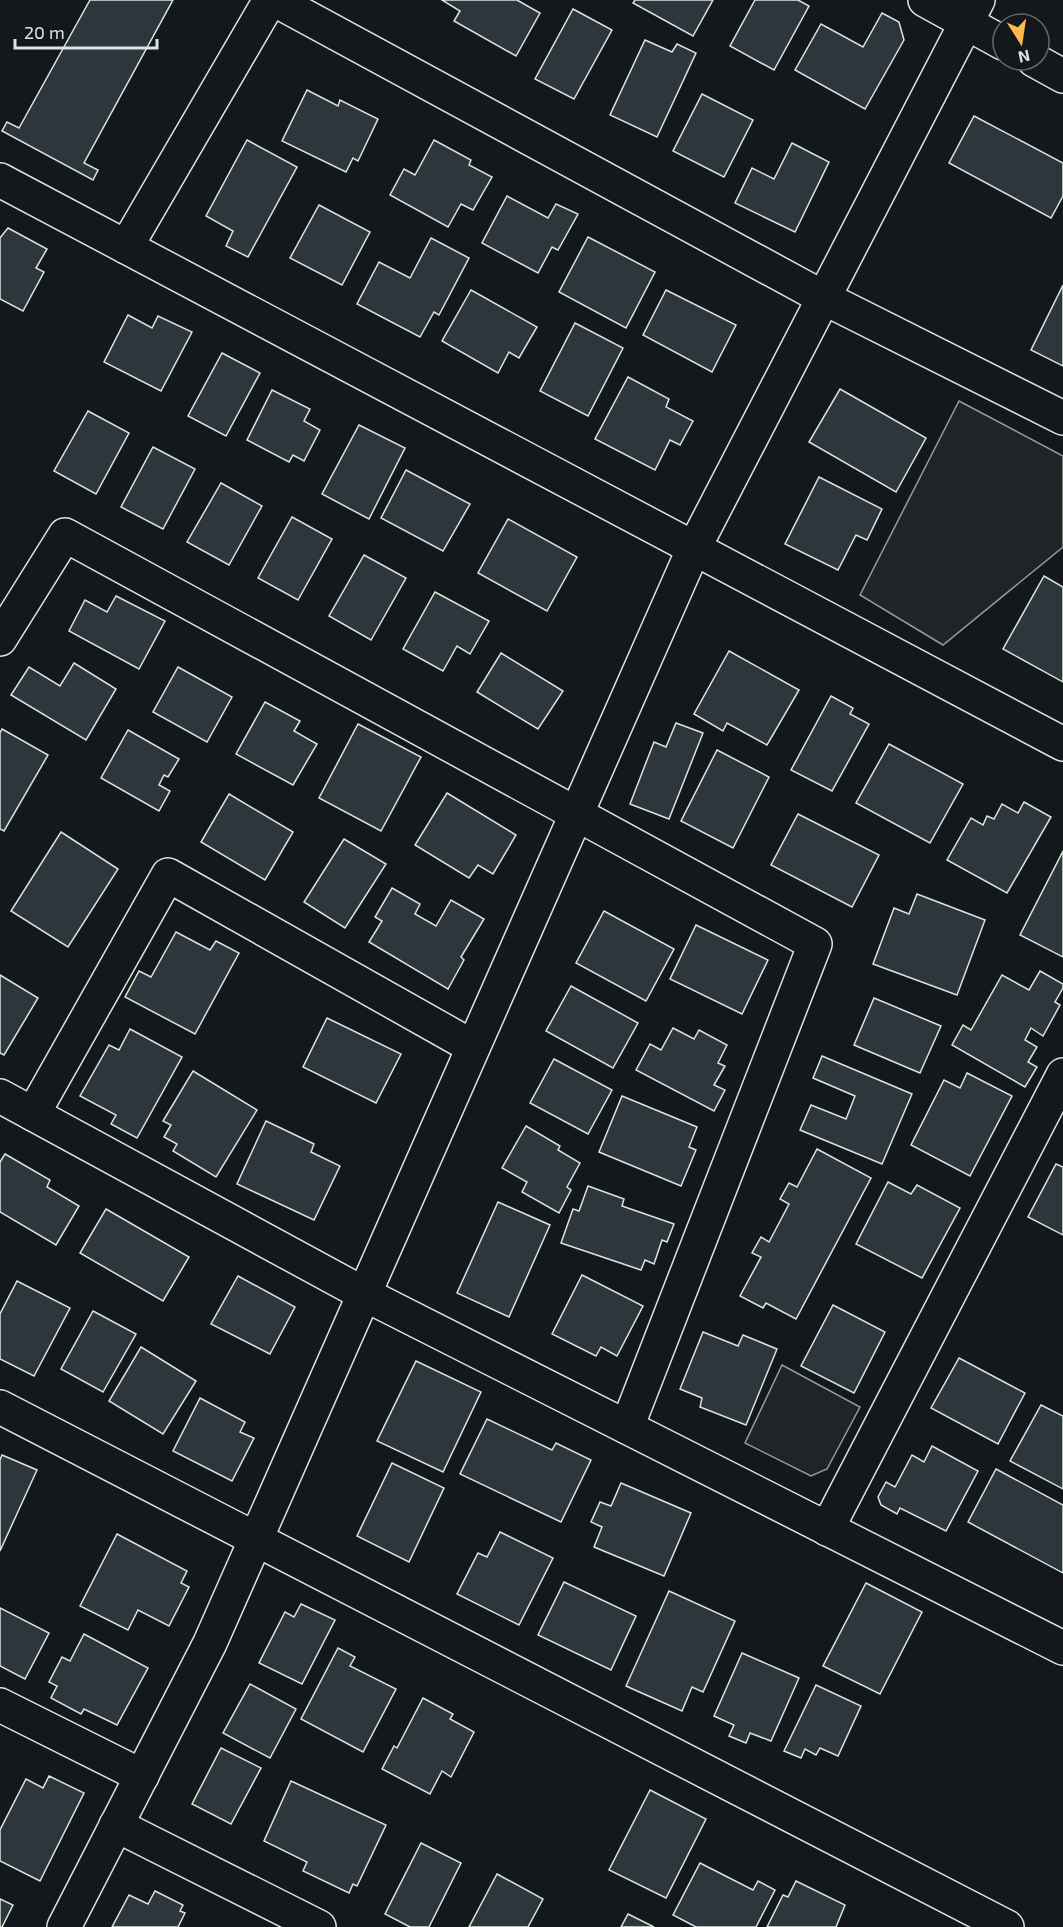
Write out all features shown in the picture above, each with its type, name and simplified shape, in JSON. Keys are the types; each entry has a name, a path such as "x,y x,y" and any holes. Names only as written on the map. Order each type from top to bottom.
{"street":[{"path":"126,247 270,0"},
{"path":"275,0 824,298 1063,418"},
{"path":"925,0 972,12 991,31"},
{"path":"64,1927 210,1643 694,548 972,12"},
{"path":"0,180 1063,744"},
{"path":"0,639 65,535 815,944 627,1427"},
{"path":"33,1114 168,874 473,1047"},
{"path":"827,1529 1063,1075"},
{"path":"0,1096 364,1294 1063,1648"},
{"path":"0,1407 1007,1927"},
{"path":"0,1705 141,1776"},
{"path":"116,1825 319,1927"}],"shaded area":[{"path":"959,401 1063,456 1063,547 943,645 860,595"},
{"path":"782,1365 860,1407 827,1469 811,1476 745,1443"}],"building":[{"path":"90,0 173,0 84,163 98,170 93,180 2,131 7,122 19,128"},
{"path":"442,0 517,0 540,13 516,56 454,21 460,11"},
{"path":"635,0 713,0 693,36 633,3"},
{"path":"755,0 798,0 809,6 774,70 730,46"},
{"path":"573,9 612,30 574,99 535,79"},
{"path":"882,13 899,22 904,40 865,109 795,70 821,24 863,47"},
{"path":"645,40 672,52 677,44 696,53 657,137 610,115"},
{"path":"307,90 338,106 340,100 378,119 358,161 353,158 346,172 282,141"},
{"path":"702,94 753,120 724,177 673,151"},
{"path":"974,116 1063,163 1063,196 1051,218 949,163"},
{"path":"247,140 297,167 248,257 226,246 233,231 206,216"},
{"path":"434,140 471,160 469,165 492,177 473,210 461,204 448,227 390,195 404,169 415,175"},
{"path":"792,143 829,162 795,232 735,203 752,168 774,179"},
{"path":"507,196 548,218 556,204 578,214 558,250 552,247 538,273 482,243"},
{"path":"319,205 370,232 342,285 290,258"},
{"path":"8,228 47,249 36,268 44,272 23,311 0,299 0,238"},
{"path":"588,237 655,272 626,328 559,292"},
{"path":"431,238 469,258 439,315 434,312 420,337 357,304 379,262 410,278"},
{"path":"1063,285 1063,366 1031,350"},
{"path":"471,290 537,327 519,358 509,352 498,373 442,341"},
{"path":"666,290 736,325 712,372 643,335"},
{"path":"128,315 152,328 158,316 192,332 161,391 104,362"},
{"path":"575,323 623,348 588,416 540,391"},
{"path":"222,353 260,373 226,436 188,416"},
{"path":"628,377 669,399 666,407 693,421 680,445 670,440 655,470 595,439"},
{"path":"840,389 926,438 896,492 809,442"},
{"path":"272,390 310,409 304,421 320,430 304,461 293,455 289,462 247,440"},
{"path":"88,411 129,433 96,494 54,471"},
{"path":"359,425 405,448 369,519 322,494"},
{"path":"153,447 195,469 163,529 121,507"},
{"path":"406,470 470,504 443,551 381,518"},
{"path":"819,477 882,509 867,540 856,535 838,570 785,544"},
{"path":"221,483 262,506 229,565 187,542"},
{"path":"292,517 332,539 298,600 258,578"},
{"path":"508,519 577,557 547,611 478,573"},
{"path":"364,555 406,578 371,640 329,616"},
{"path":"1044,576 1063,587 1063,682 1003,649"},
{"path":"435,592 489,621 470,654 457,646 443,671 403,649"},
{"path":"116,596 165,621 139,669 69,631 85,600 107,612"},
{"path":"729,651 799,690 767,745 727,723 723,731 694,714"},
{"path":"501,653 563,691 538,729 477,692"},
{"path":"74,663 116,689 86,740 11,695 29,667 60,686"},
{"path":"178,667 232,697 207,742 153,712"},
{"path":"831,696 853,708 850,714 869,724 832,791 791,770"},
{"path":"265,702 300,721 294,731 317,744 293,785 236,754"},
{"path":"676,723 703,733 669,819 630,804 654,742 666,747"},
{"path":"358,724 421,757 381,831 319,798"},
{"path":"2,729 48,755 4,831 0,829 0,733"},
{"path":"128,730 179,759 168,777 164,775 159,785 170,791 159,811 101,778"},
{"path":"889,744 963,784 930,843 856,803"},
{"path":"717,750 769,777 733,848 681,821"},
{"path":"447,793 516,835 493,874 478,865 469,878 415,845"},
{"path":"229,794 293,832 265,880 201,842"},
{"path":"1024,802 1051,817 1007,893 947,860 971,818 983,825 987,816 994,819 1002,804 1018,813"},
{"path":"798,814 879,855 852,907 771,865"},
{"path":"61,832 118,869 68,947 11,911"},
{"path":"344,839 386,864 345,928 304,902"},
{"path":"1063,851 1063,957 1020,935"},
{"path":"392,888 420,904 415,914 436,926 451,900 484,919 461,957 464,960 448,989 369,942 382,921 375,917"},
{"path":"917,894 985,920 957,995 873,964 894,908 909,914"},
{"path":"604,911 674,949 646,1001 576,963"},
{"path":"696,925 768,960 742,1014 670,979"},
{"path":"176,932 210,950 216,941 239,953 195,1034 125,997 139,971 151,977"},
{"path":"1040,971 1063,984 1063,988 1055,1002 1060,1005 1043,1036 1031,1028 1025,1040 1037,1047 1028,1062 1037,1067 1025,1087 952,1045 963,1025 971,1030 1002,975 1029,990"},
{"path":"0,975 38,998 4,1055 0,1053"},
{"path":"571,986 638,1023 613,1068 546,1031"},
{"path":"874,998 941,1026 920,1073 854,1045"},
{"path":"327,1018 401,1054 376,1103 303,1067"},
{"path":"673,1028 694,1039 699,1030 727,1045 718,1063 725,1066 714,1085 725,1090 714,1111 636,1070 650,1044 661,1050"},
{"path":"130,1029 182,1057 137,1138 111,1124 116,1115 80,1096 109,1045 119,1050"},
{"path":"822,1056 912,1094 882,1164 800,1130 811,1105 846,1119 855,1096 813,1078"},
{"path":"554,1059 612,1090 588,1134 530,1103"},
{"path":"193,1071 257,1110 216,1177 173,1151 177,1144 164,1137 171,1125 163,1121"},
{"path":"967,1073 1012,1096 970,1176 911,1145 944,1080 960,1088"},
{"path":"622,1096 697,1127 689,1147 696,1150 681,1186 599,1152"},
{"path":"266,1121 314,1144 311,1152 340,1166 314,1220 237,1184"},
{"path":"526,1126 560,1146 558,1150 580,1163 567,1187 571,1190 559,1213 522,1192 527,1182 502,1168"},
{"path":"817,1149 871,1178 796,1319 766,1303 763,1308 740,1296 761,1257 752,1253 761,1237 769,1242 789,1204 780,1199 789,1183 797,1187"},
{"path":"5,1154 50,1180 47,1187 79,1206 56,1245 0,1212 0,1162"},
{"path":"1056,1164 1063,1167 1063,1235 1028,1217"},
{"path":"888,1182 911,1194 917,1185 960,1208 922,1278 856,1244"},
{"path":"588,1186 624,1199 622,1206 674,1224 667,1242 662,1240 654,1264 645,1260 641,1270 561,1243 573,1209 579,1211"},
{"path":"498,1202 550,1225 509,1317 457,1293"},
{"path":"106,1209 189,1257 163,1301 80,1253"},
{"path":"582,1275 643,1306 617,1356 601,1347 596,1356 552,1334"},
{"path":"238,1276 295,1307 270,1354 211,1324"},
{"path":"17,1281 70,1308 34,1376 0,1359 0,1314"},
{"path":"833,1305 885,1332 854,1393 801,1366"},
{"path":"93,1311 136,1334 103,1392 61,1369"},
{"path":"703,1332 738,1346 743,1335 777,1349 746,1425 700,1407 702,1398 680,1389"},
{"path":"141,1347 196,1381 163,1434 109,1401"},
{"path":"959,1358 1025,1393 998,1444 931,1408"},
{"path":"416,1361 481,1392 443,1472 377,1441"},
{"path":"200,1398 245,1422 240,1432 254,1438 232,1481 173,1451"},
{"path":"1041,1405 1063,1416 1063,1489 1010,1461"},
{"path":"487,1419 552,1450 556,1443 591,1460 561,1522 460,1474"},
{"path":"932,1446 978,1471 946,1531 900,1508 897,1514 881,1505 878,1497 886,1482 895,1487 912,1455 924,1462"},
{"path":"2,1455 37,1470 0,1551 0,1460"},
{"path":"392,1463 444,1488 409,1562 357,1536"},
{"path":"996,1469 1063,1505 1063,1573 968,1522"},
{"path":"621,1483 691,1513 664,1576 594,1547 602,1527 591,1522 600,1502 611,1506"},
{"path":"500,1532 553,1558 519,1625 457,1594 478,1553 487,1557"},
{"path":"117,1534 187,1571 181,1583 189,1587 169,1626 138,1610 128,1630 80,1606"},
{"path":"564,1582 636,1616 611,1670 538,1635"},
{"path":"866,1583 922,1612 880,1694 823,1666"},
{"path":"669,1591 735,1621 703,1692 692,1687 682,1711 626,1686"},
{"path":"301,1604 335,1620 302,1684 259,1663 285,1612 294,1617"},
{"path":"0,1608 49,1633 25,1679 0,1666"},
{"path":"84,1634 148,1668 117,1725 84,1709 81,1714 51,1698 57,1686 49,1682 62,1657 70,1661"},
{"path":"338,1648 355,1657 350,1666 396,1689 363,1752 301,1719"},
{"path":"742,1653 799,1678 771,1741 750,1733 746,1743 729,1736 734,1725 714,1716"},
{"path":"250,1684 296,1709 270,1758 223,1733"},
{"path":"816,1685 861,1706 838,1756 820,1748 816,1755 805,1749 801,1758 784,1751"},
{"path":"423,1698 453,1714 450,1719 474,1732 451,1777 442,1771 430,1794 382,1769 394,1746 397,1748"},
{"path":"221,1748 261,1768 231,1824 192,1804"},
{"path":"49,1776 84,1793 40,1881 0,1861 0,1830 26,1779 43,1788"},
{"path":"291,1781 386,1825 357,1886 353,1884 349,1893 303,1871 307,1862 264,1841"},
{"path":"650,1790 706,1819 666,1898 609,1870"},
{"path":"421,1843 461,1863 429,1927 410,1927 385,1914"},
{"path":"700,1863 753,1890 758,1881 775,1890 756,1927 696,1927 673,1915"},
{"path":"497,1874 543,1899 528,1927 469,1927"},
{"path":"796,1881 845,1905 836,1927 767,1927 783,1895 788,1897"},
{"path":"155,1891 183,1905 180,1911 185,1913 178,1927 112,1927 129,1895 148,1904"},
{"path":"0,1899 13,1905 2,1927 0,1927"},
{"path":"628,1914 654,1927 621,1927"}]}
